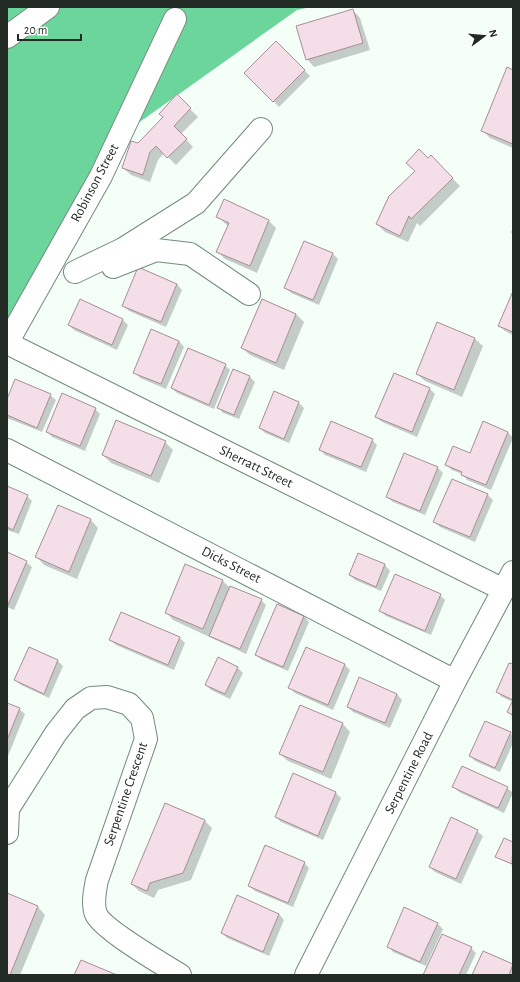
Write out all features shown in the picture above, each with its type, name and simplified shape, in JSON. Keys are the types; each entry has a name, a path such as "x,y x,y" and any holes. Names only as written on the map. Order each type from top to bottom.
{"street":[{"path":"7,37 48,7"},
{"name":"Robinson Street","path":"7,343 101,176 175,20"},
{"path":"75,272 123,249 196,203 261,129"},
{"path":"53,262 75,272 114,267 156,250 190,254 249,294"},
{"name":"Sherratt Street","path":"7,343 508,581"},
{"name":"Dicks Street","path":"7,450 455,681"},
{"name":"Serpentine Road","path":"306,975 455,681 508,581"},
{"name":"Serpentine Crescent","path":"7,833 8,809 56,733 75,709 91,698 108,697 129,704 142,718 146,739 97,880 94,895 96,914 111,930 180,975"}],"green space":[{"path":"7,7 311,7 297,10 120,136 7,343"}],"building":[{"path":"353,9 363,43 306,60 296,26"},
{"path":"276,41 305,70 273,102 244,73"},
{"path":"507,67 513,70 513,144 481,131"},
{"path":"177,94 191,108 174,126 187,139 167,158 156,146 150,152 143,175 122,168 131,141 138,143 163,117 159,114"},
{"path":"419,149 428,158 431,155 453,178 411,219 409,216 400,236 376,224 389,196 415,171 406,163"},
{"path":"224,199 269,220 250,266 216,252 229,223 216,217"},
{"path":"304,241 333,253 313,300 284,288"},
{"path":"138,267 177,284 161,322 122,306"},
{"path":"513,291 513,332 498,326"},
{"path":"80,299 123,319 112,345 68,325"},
{"path":"262,299 296,314 276,363 241,348"},
{"path":"437,322 475,338 454,390 416,374"},
{"path":"151,329 179,341 161,384 133,373"},
{"path":"188,348 226,364 209,405 171,388"},
{"path":"233,369 250,376 234,415 217,408"},
{"path":"394,373 430,388 412,432 375,417"},
{"path":"15,379 51,394 37,428 7,415 7,399"},
{"path":"274,391 299,402 284,439 259,428"},
{"path":"62,393 96,408 80,446 46,432"},
{"path":"116,420 166,441 151,476 102,455"},
{"path":"331,421 373,439 361,467 319,450"},
{"path":"483,421 508,432 486,485 461,475 462,472 445,465 453,446 470,453"},
{"path":"404,453 438,467 420,511 386,497"},
{"path":"452,479 488,494 470,537 433,522"},
{"path":"7,486 28,495 13,530 7,527"},
{"path":"58,505 91,519 69,572 35,557"},
{"path":"7,552 27,561 8,605 7,605"},
{"path":"358,553 385,564 376,587 349,575"},
{"path":"185,564 223,580 203,629 165,613"},
{"path":"395,574 441,594 425,631 379,611"},
{"path":"230,586 262,599 240,649 209,636"},
{"path":"277,604 304,616 283,667 255,655"},
{"path":"121,612 180,637 168,665 109,640"},
{"path":"29,647 58,660 44,694 14,680"},
{"path":"306,647 345,664 328,705 288,688"},
{"path":"218,657 238,667 225,694 205,685"},
{"path":"509,663 513,664 513,700 496,692"},
{"path":"359,677 397,694 385,723 347,707"},
{"path":"513,700 513,715 507,712"},
{"path":"7,703 20,708 7,740"},
{"path":"300,705 343,723 323,772 279,754"},
{"path":"485,721 511,732 495,768 469,756"},
{"path":"462,766 508,787 498,808 452,787"},
{"path":"293,773 336,792 318,836 275,817"},
{"path":"165,803 205,820 183,873 150,883 147,891 131,884"},
{"path":"451,817 478,830 456,879 429,867"},
{"path":"504,838 513,842 512,864 495,857"},
{"path":"265,845 305,862 288,903 248,886"},
{"path":"7,893 38,906 10,975 7,975"},
{"path":"237,895 279,914 263,952 221,933"},
{"path":"404,907 438,923 420,962 387,947"},
{"path":"442,934 472,947 459,975 423,975"},
{"path":"483,951 513,964 509,975 472,975"},
{"path":"81,960 117,975 74,975"}]}
